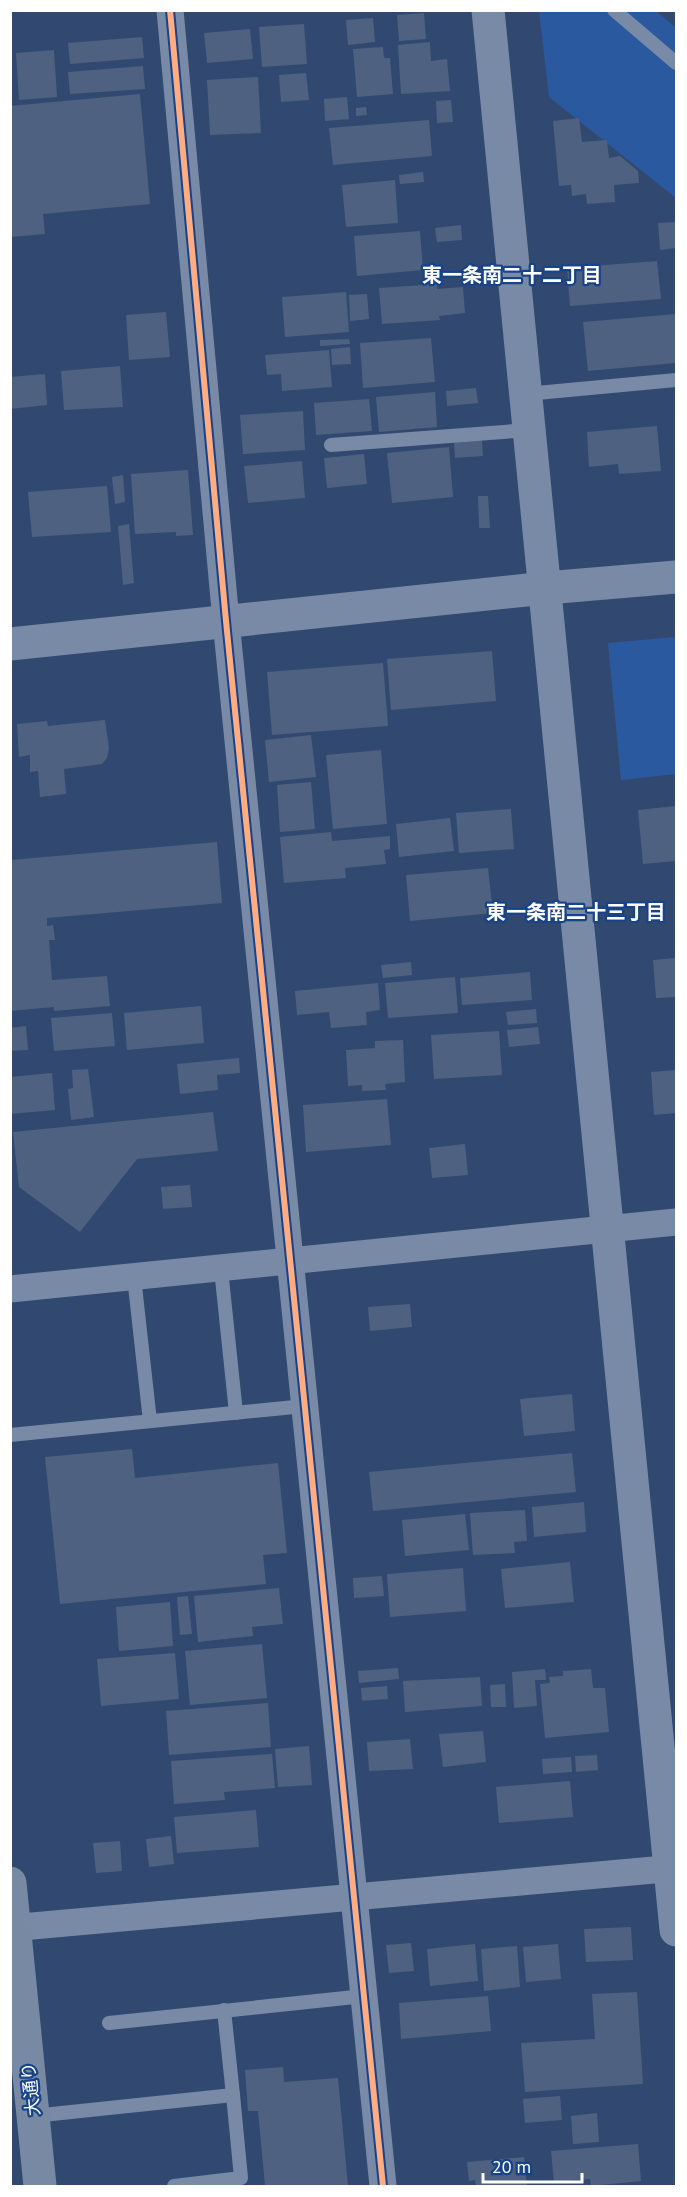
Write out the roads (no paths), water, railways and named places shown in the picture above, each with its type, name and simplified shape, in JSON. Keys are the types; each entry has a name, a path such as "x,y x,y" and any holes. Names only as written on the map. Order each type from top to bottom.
{"highway":[{"name":"大通り","path":"10,1883 29,2106 40,2187"}],"street":[{"path":"170,10 226,621 382,2187"},
{"path":"488,10 673,1868 676,1930"},
{"path":"10,644 546,588 676,577"},
{"path":"10,1289 676,1222"},
{"path":"13,1928 673,1868"}],"lane":[{"path":"614,10 676,63"},
{"path":"526,394 676,380"},
{"path":"331,445 530,430"},
{"path":"221,1269 236,1413"},
{"path":"134,1277 150,1421"},
{"path":"10,1435 305,1406"},
{"path":"109,2023 364,1996"},
{"path":"174,2187 241,2178 224,2010"},
{"path":"29,2106 232,2095"}],"district":[{"name":"東一条南二十二丁目","path":"512,275"},
{"name":"東一条南二十三丁目","path":"576,912"}]}
